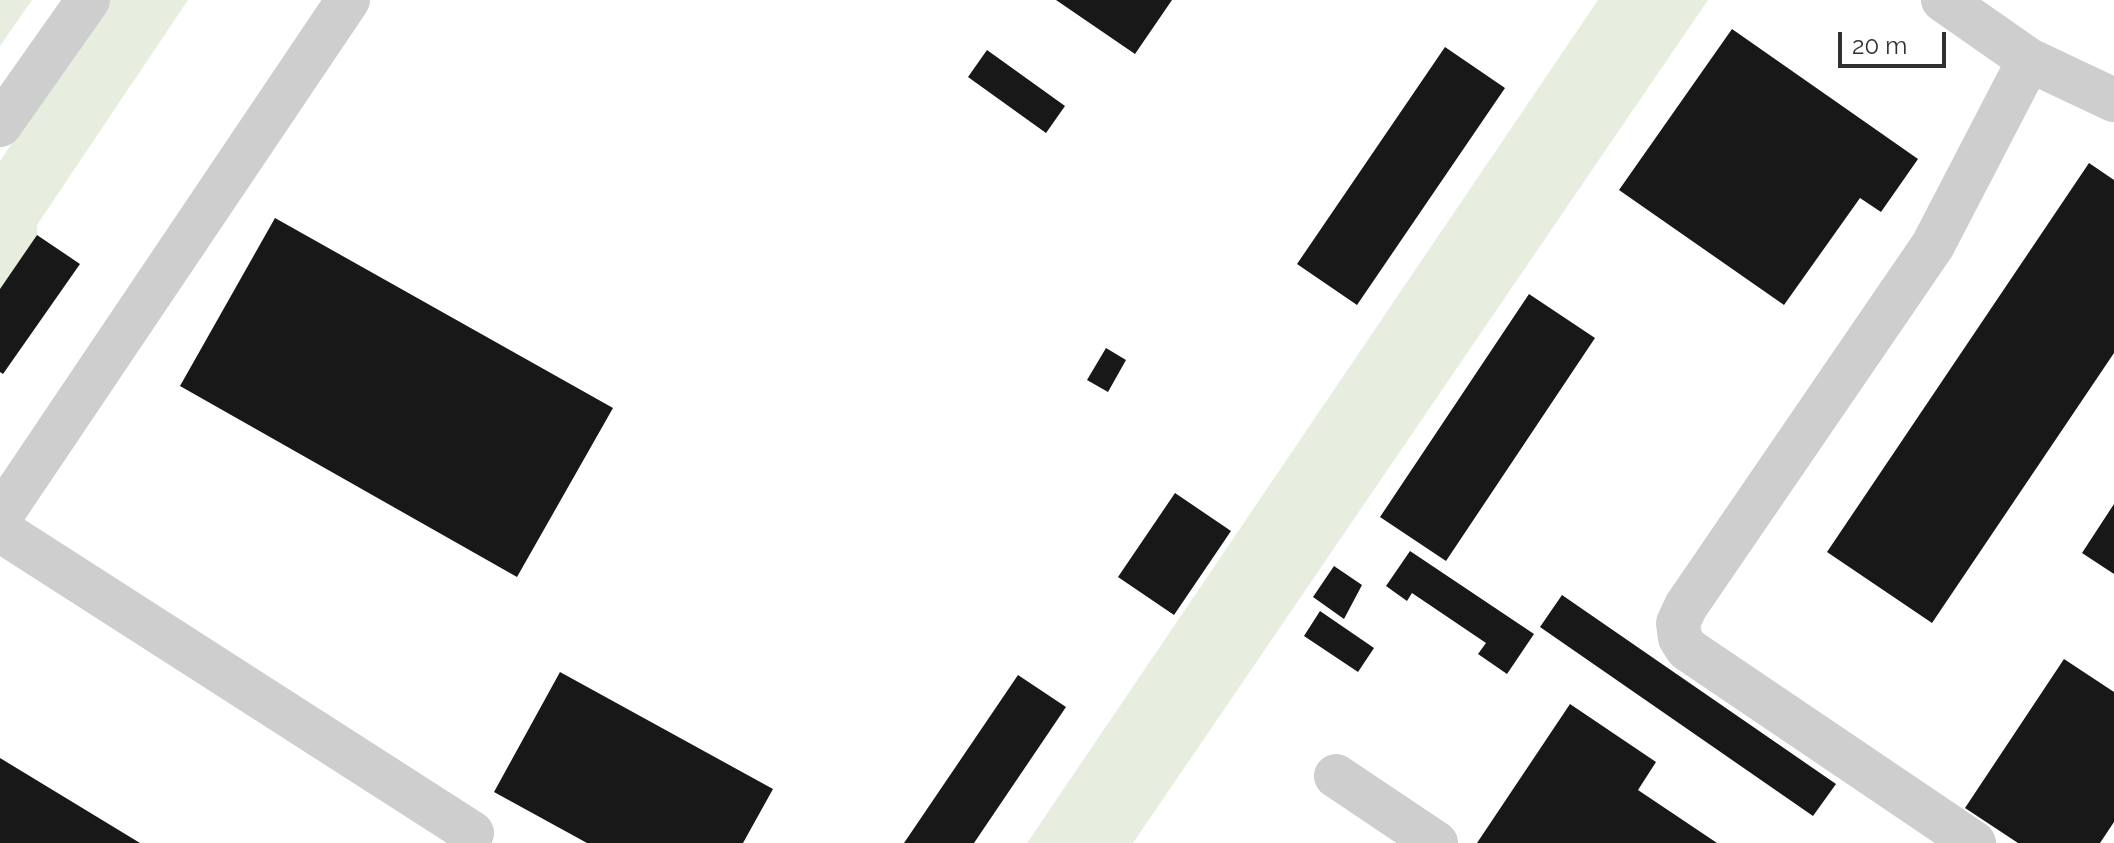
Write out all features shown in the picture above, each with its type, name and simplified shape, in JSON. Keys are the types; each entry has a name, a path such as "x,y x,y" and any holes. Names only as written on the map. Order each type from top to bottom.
{"street":[{"path":"0,125 88,0"},
{"path":"0,517 348,0"},
{"path":"1943,0 2029,60 2114,100"},
{"path":"1974,843 1687,649 1680,638 1678,623 1686,606 1933,245 2029,60"},
{"path":"0,530 472,833"},
{"path":"1336,776 1436,843"}],"shaded area":[{"path":"0,0 32,0 0,46"},
{"path":"108,0 188,0 37,225 37,235 0,289 0,161"},
{"path":"1598,0 1708,0 1133,843 1027,843"}],"building":[{"path":"1056,0 1172,0 1135,54"},
{"path":"1732,29 1918,159 1881,212 1860,198 1784,305 1619,190"},
{"path":"1445,47 1505,88 1357,305 1297,264"},
{"path":"987,50 1065,106 1046,133 968,77"},
{"path":"2089,163 2114,180 2114,353 1932,623 1827,552"},
{"path":"275,218 613,408 517,577 180,386"},
{"path":"37,235 80,264 3,374 0,372 0,289"},
{"path":"1529,294 1595,338 1446,561 1380,517"},
{"path":"1106,348 1126,360 1108,392 1087,380"},
{"path":"1175,493 1231,531 1174,615 1118,577"},
{"path":"2114,504 2114,574 2082,553"},
{"path":"1410,551 1534,634 1507,674 1478,654 1486,643 1412,593 1407,601 1386,586"},
{"path":"1334,566 1362,585 1344,619 1313,597"},
{"path":"1562,595 1836,784 1813,816 1540,627"},
{"path":"1320,611 1374,648 1358,672 1304,636"},
{"path":"2064,659 2114,692 2114,822 2100,843 2018,843 1965,808"},
{"path":"560,672 773,789 743,843 587,843 494,792"},
{"path":"1018,675 1066,707 974,843 904,843"},
{"path":"1570,704 1656,762 1638,790 1717,843 1477,843"},
{"path":"0,758 140,843 0,843"}]}
